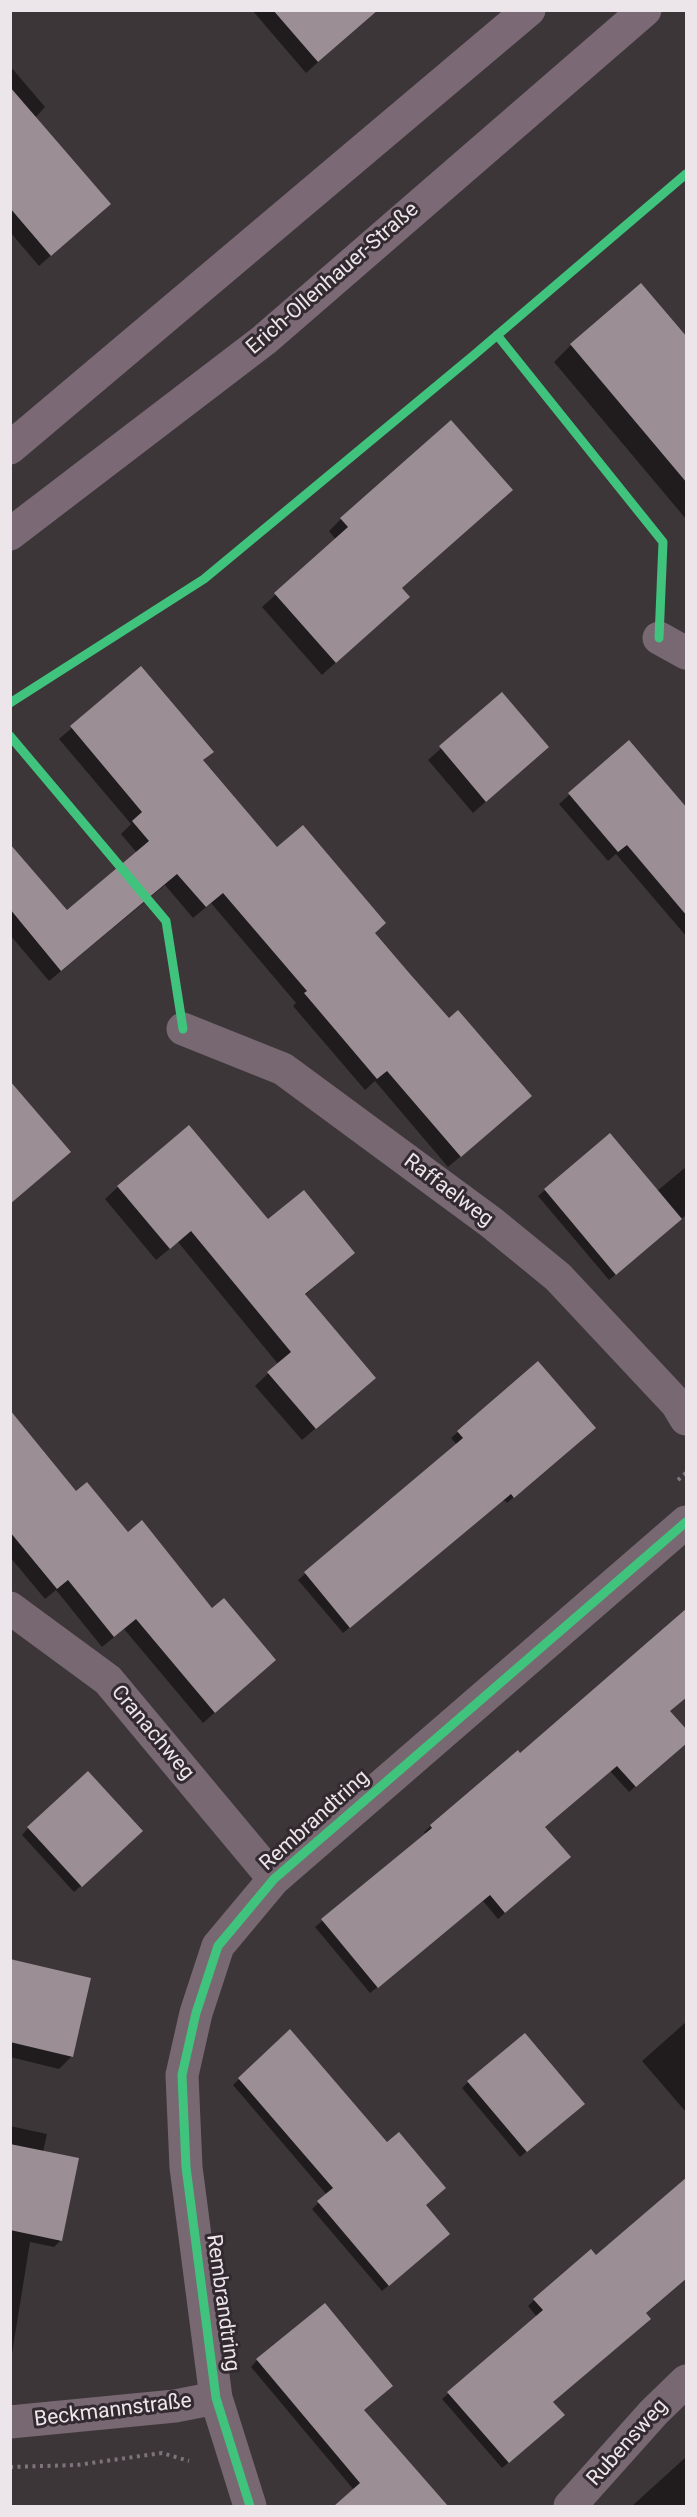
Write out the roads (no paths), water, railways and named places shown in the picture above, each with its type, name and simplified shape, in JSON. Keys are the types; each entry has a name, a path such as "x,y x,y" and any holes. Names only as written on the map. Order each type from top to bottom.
{"street":[{"path":"10,448 529,10"},
{"name":"Erich-Ollenhauer-Straße","path":"10,534 264,340 645,10"},
{"name":"Raffaelweg","path":"183,1029 283,1069 492,1223 558,1277 684,1406"},
{"name":"Rembrandtring","path":"250,2506 216,2398 186,2167 182,2074 196,2013 218,1946 274,1879 687,1522"},
{"name":"Cranachweg","path":"10,1608 108,1680 274,1879"},
{"name":"Rubensweg","path":"570,2506 654,2412 687,2381"},
{"name":"Beckmannstraße","path":"10,2422 175,2406 216,2398"}]}
